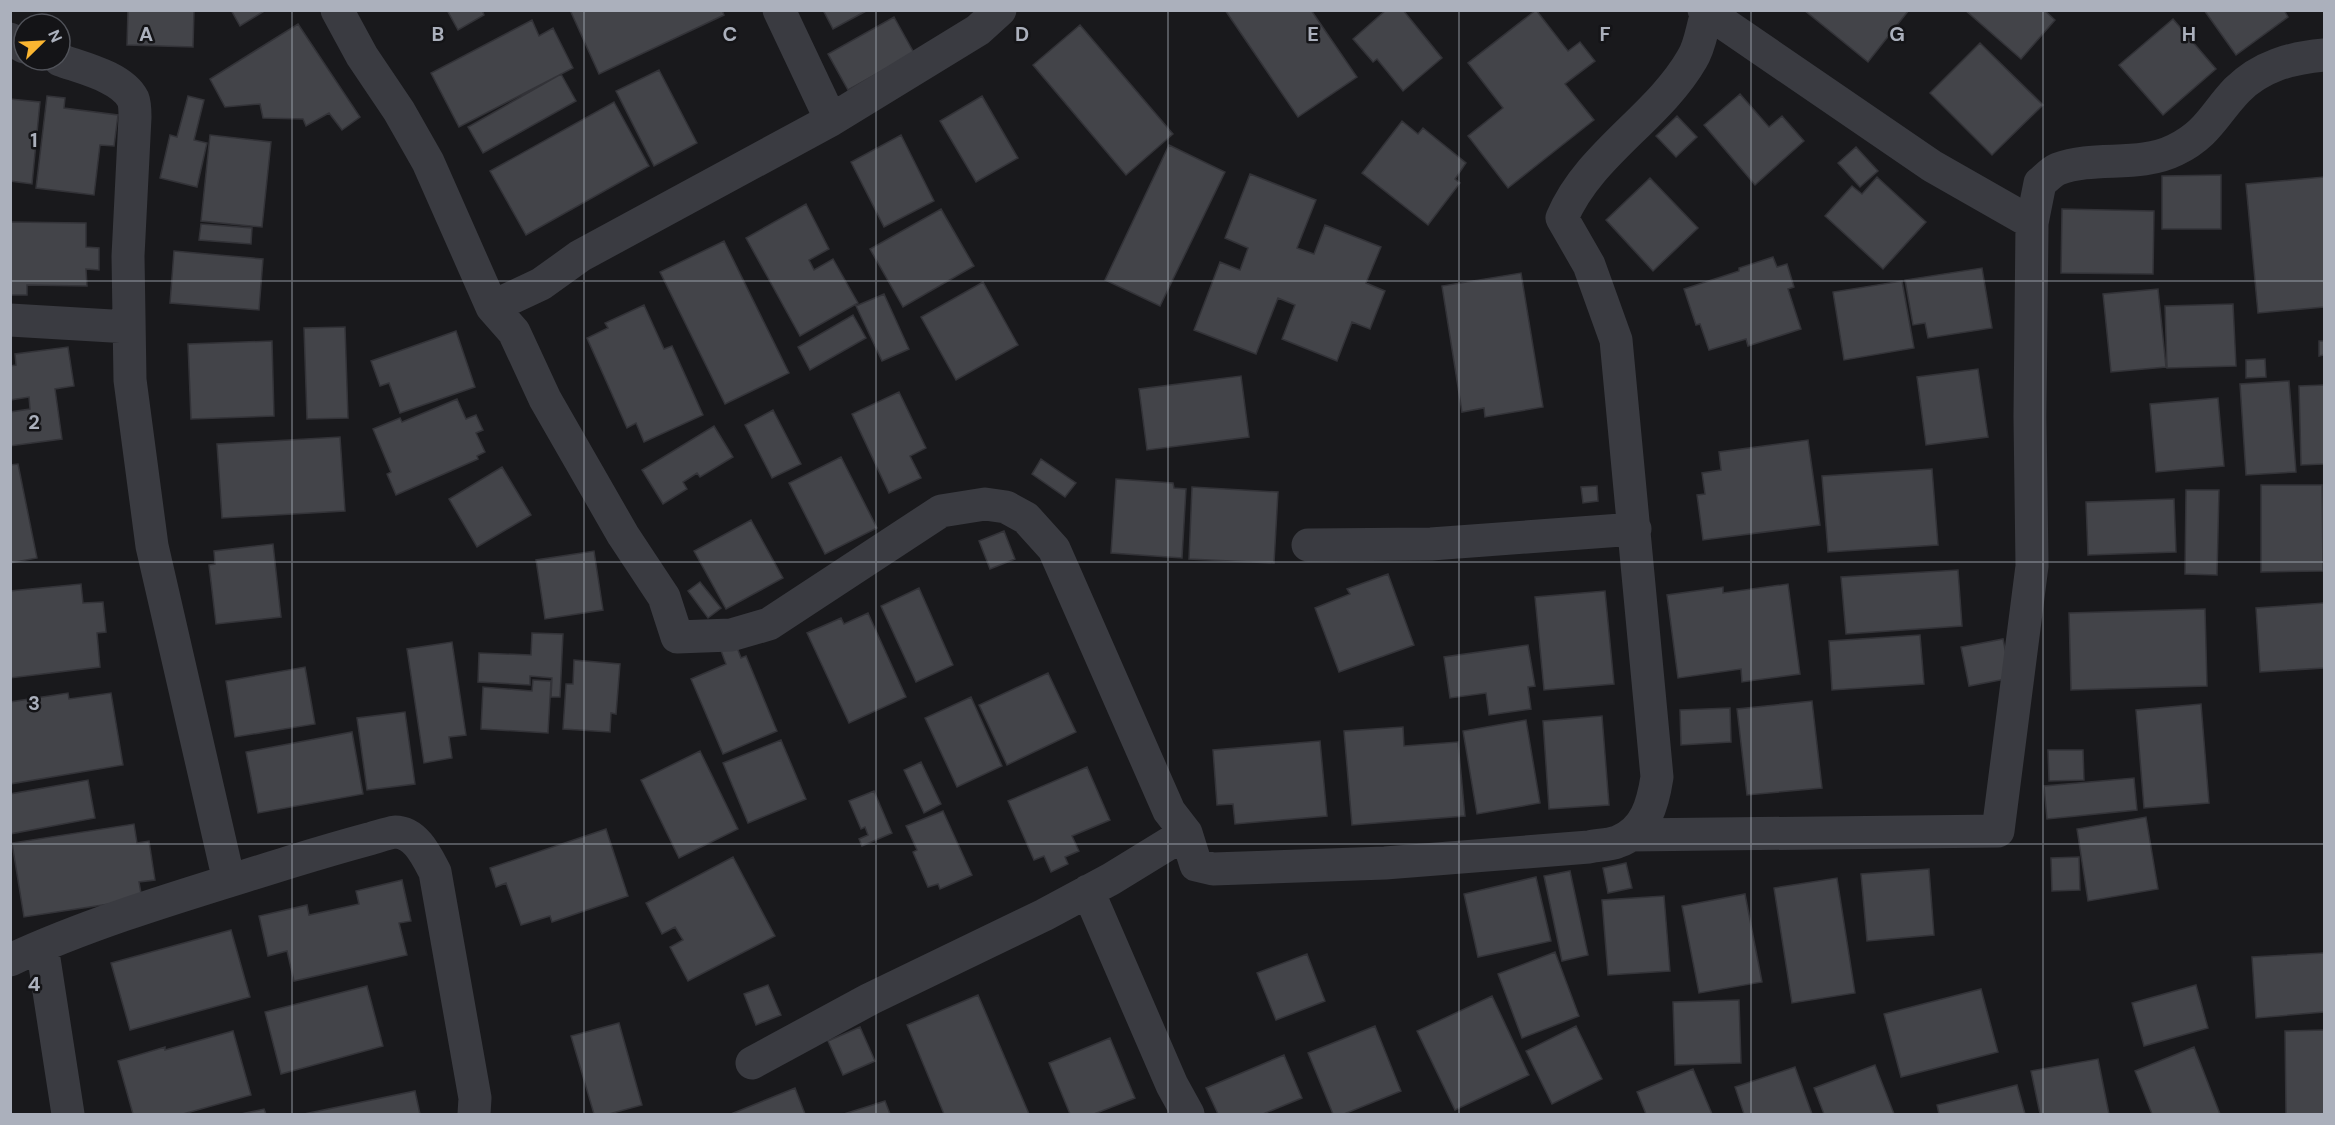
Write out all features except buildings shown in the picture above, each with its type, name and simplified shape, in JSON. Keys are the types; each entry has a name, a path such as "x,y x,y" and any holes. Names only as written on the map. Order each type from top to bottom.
{"street":[{"path":"336,10 428,162 492,307 514,332 545,399 623,536 664,597 677,636 731,635 769,624 941,511 985,504 1006,507 1026,518 1054,549 1169,811 1186,833 1196,865 1213,869 1386,863 1589,847 1617,842 1630,835 1645,821 1657,777 1616,340 1589,265 1562,218 1570,200 1583,182 1665,94 1693,58 1706,11 1932,166 2032,223"},
{"path":"779,10 831,120"},
{"path":"492,307 541,284 580,256 831,120 978,30 1000,10"},
{"path":"1630,835 1998,831 2032,566 2030,417 2032,223 2040,183 2056,170 2163,156 2190,143 2207,129 2237,90 2262,70 2280,62 2325,56"},
{"path":"72,64 124,86 134,100 128,256 130,380 152,546 229,881"},
{"path":"10,320 129,327"},
{"path":"1308,545 1431,544 1635,529"},
{"path":"10,960 42,946 229,881 331,849 396,832 411,836 426,854 435,872 475,1098 474,1114"},
{"path":"752,1063 870,999 1044,915 1186,833"},
{"path":"1088,891 1172,1085 1188,1114"},
{"path":"42,946 68,1114"}]}
